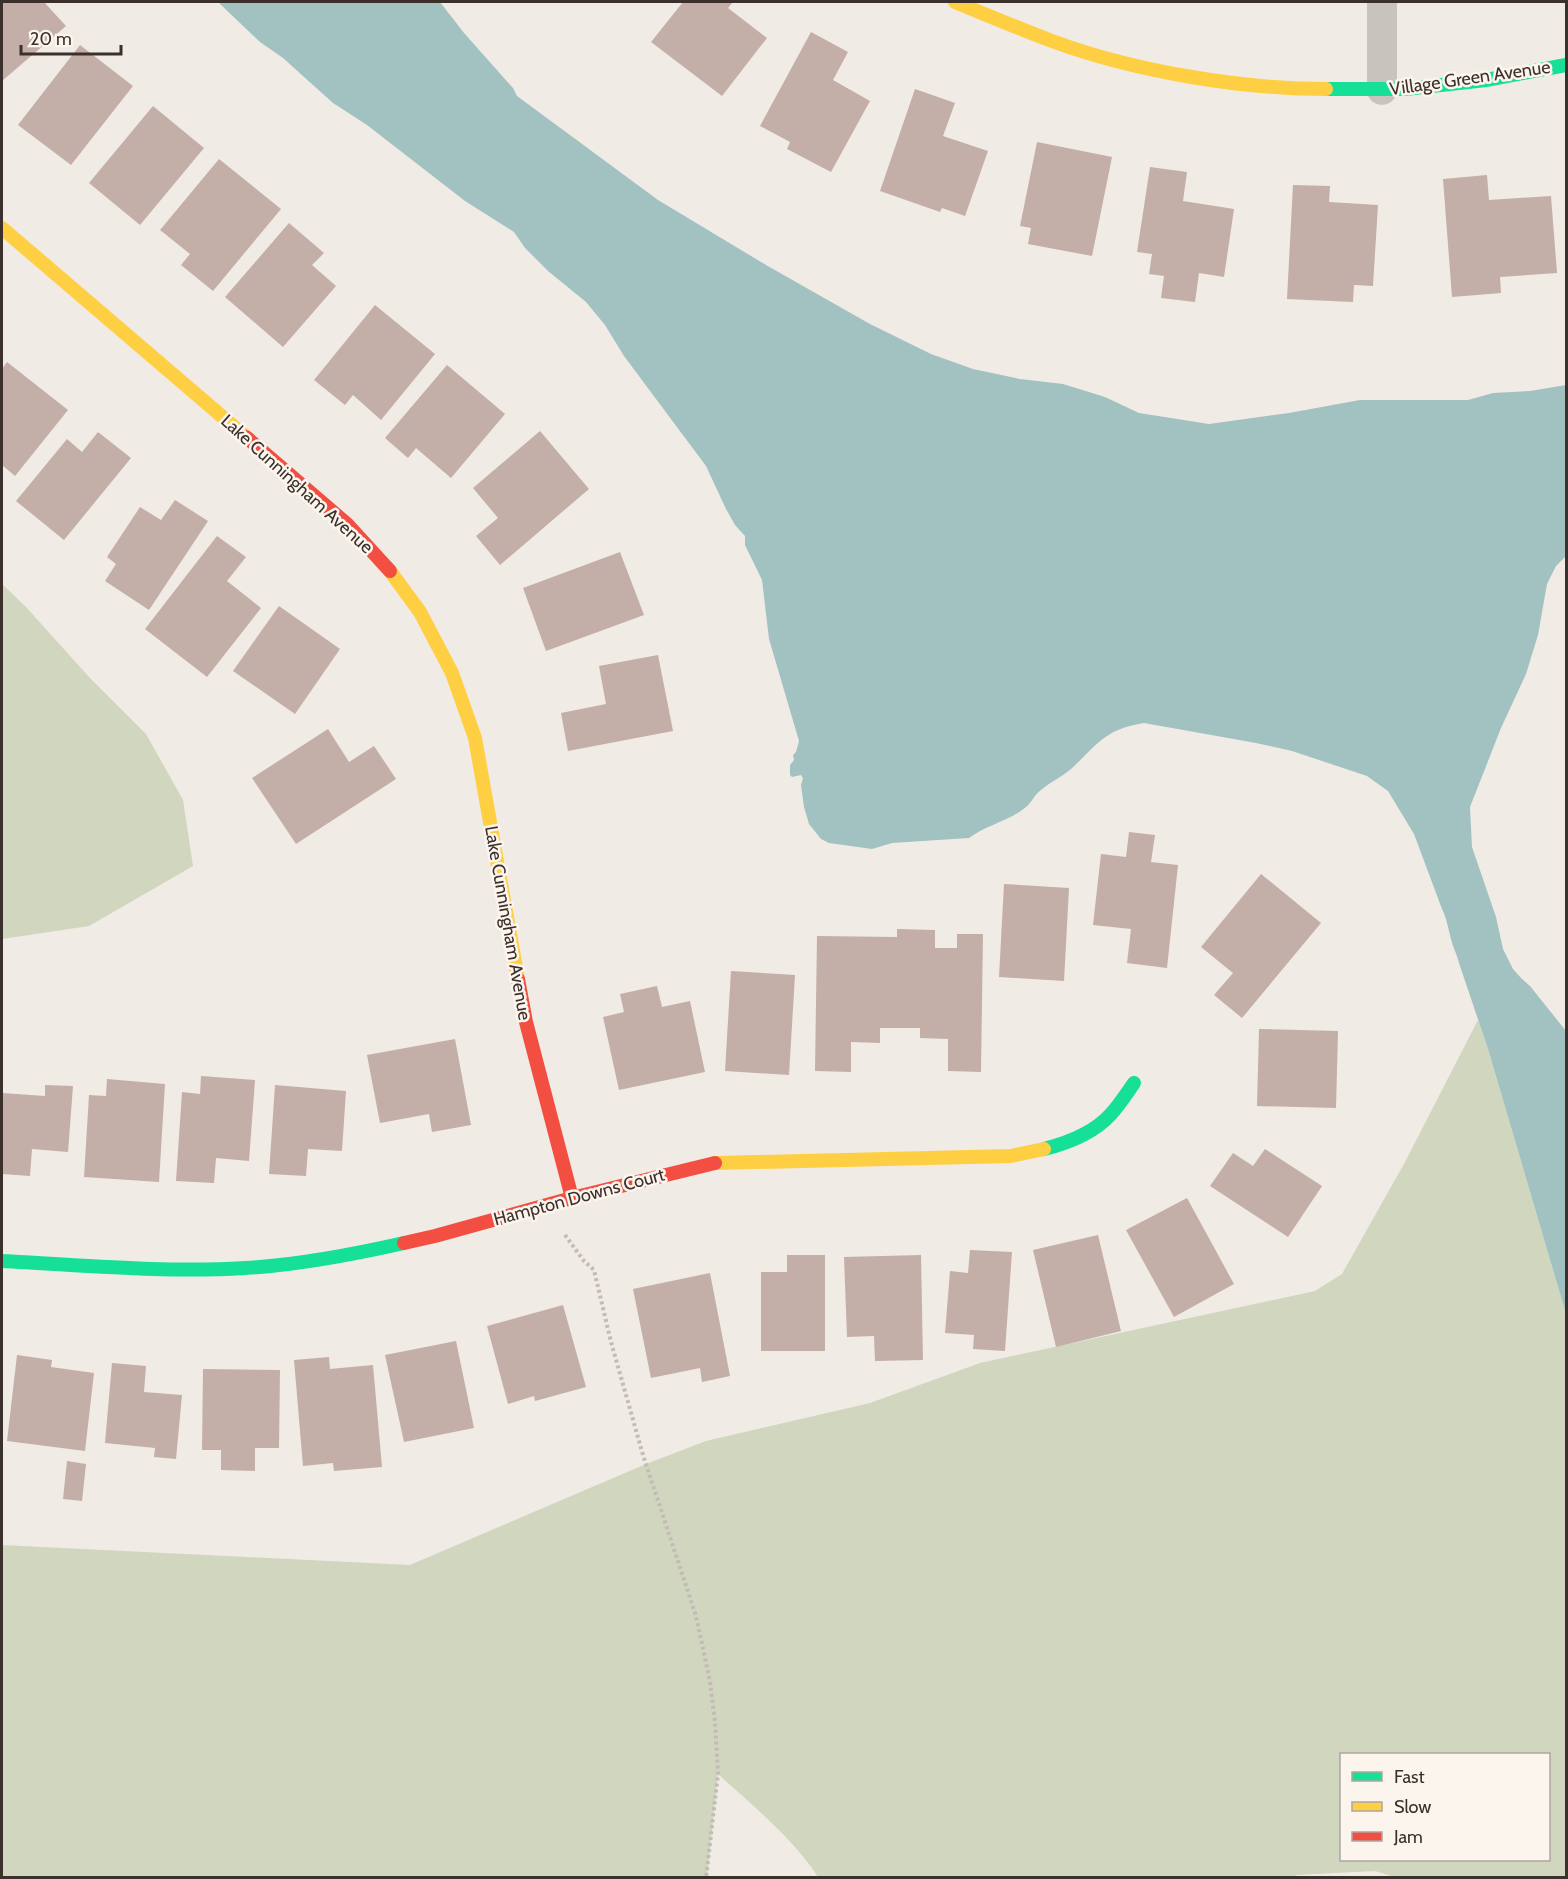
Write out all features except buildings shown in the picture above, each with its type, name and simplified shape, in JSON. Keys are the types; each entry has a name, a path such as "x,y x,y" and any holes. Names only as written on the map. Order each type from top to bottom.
{"street":[{"name":"Village Green Avenue","path":"955,2 1054,42 1136,66 1230,82 1305,89 1405,89 1486,80 1566,64"},
{"path":"1382,2 1382,90"},
{"name":"Lake Cunningham Avenue","path":"2,228 347,525 384,563 420,612 452,673 475,738 526,1022 572,1198"},
{"name":"Hampton Downs Court","path":"2,1261 164,1270 246,1268 341,1257 435,1236 552,1203 713,1163 1011,1156 1075,1140 1107,1119 1134,1083"}],"path":[{"path":"552,1203 558,1225 574,1249 594,1270 611,1342 643,1455 696,1616 710,1680 718,1774 706,1878"}],"green space":[{"path":"2,584 146,734 183,800 193,866 89,926 2,939"},
{"path":"1478,1020 1566,1314 1566,1877 1398,1878 1375,1871 1297,1875 1290,1878 818,1877 785,1836 718,1774 707,1877 2,1877 2,1545 410,1565 646,1464 706,1441 870,1403 980,1363 1315,1291 1342,1274 1405,1162"}],"water":[{"path":"218,2 440,2 513,88 517,96 658,200 870,324 931,354 973,369 1020,379 1063,384 1105,397 1139,413 1209,424 1360,400 1468,400 1493,393 1530,391 1566,385 1566,556 1556,566 1547,584 1538,635 1526,674 1501,728 1470,807 1472,847 1496,917 1503,949 1513,969 1530,986 1566,1031 1566,1314 1488,1049 1445,916 1414,834 1388,791 1367,776 1292,751 1144,723 1120,729 1103,739 1067,772 1048,784 1026,807 969,838 892,843 872,849 829,843 821,839 809,824 801,785 803,778 801,775 792,777 790,775 790,765 794,760 793,755 799,741 769,639 762,580 745,545 745,536 735,525 726,509 706,466 624,356 605,325 586,302 548,271 525,248 514,232 465,201 367,125 333,103 283,58 260,42"}],"traffic: fast":[{"path":"1326,89 1405,89 1486,80 1566,65"},
{"path":"1044,1149 1062,1144 1097,1127 1114,1110 1134,1083"},
{"path":"2,1261 154,1269 245,1268 325,1259 404,1243"}],"traffic: slow":[{"path":"955,2 1052,41 1117,61 1223,82 1326,89"},
{"path":"2,228 246,437"},
{"path":"390,571 420,612 452,673 475,738 518,979"},
{"path":"715,1163 1011,1156 1044,1149"}],"traffic: jam":[{"path":"246,437 347,524 390,571"},
{"path":"518,979 526,1022 572,1198"},
{"path":"404,1243 715,1163"}]}
